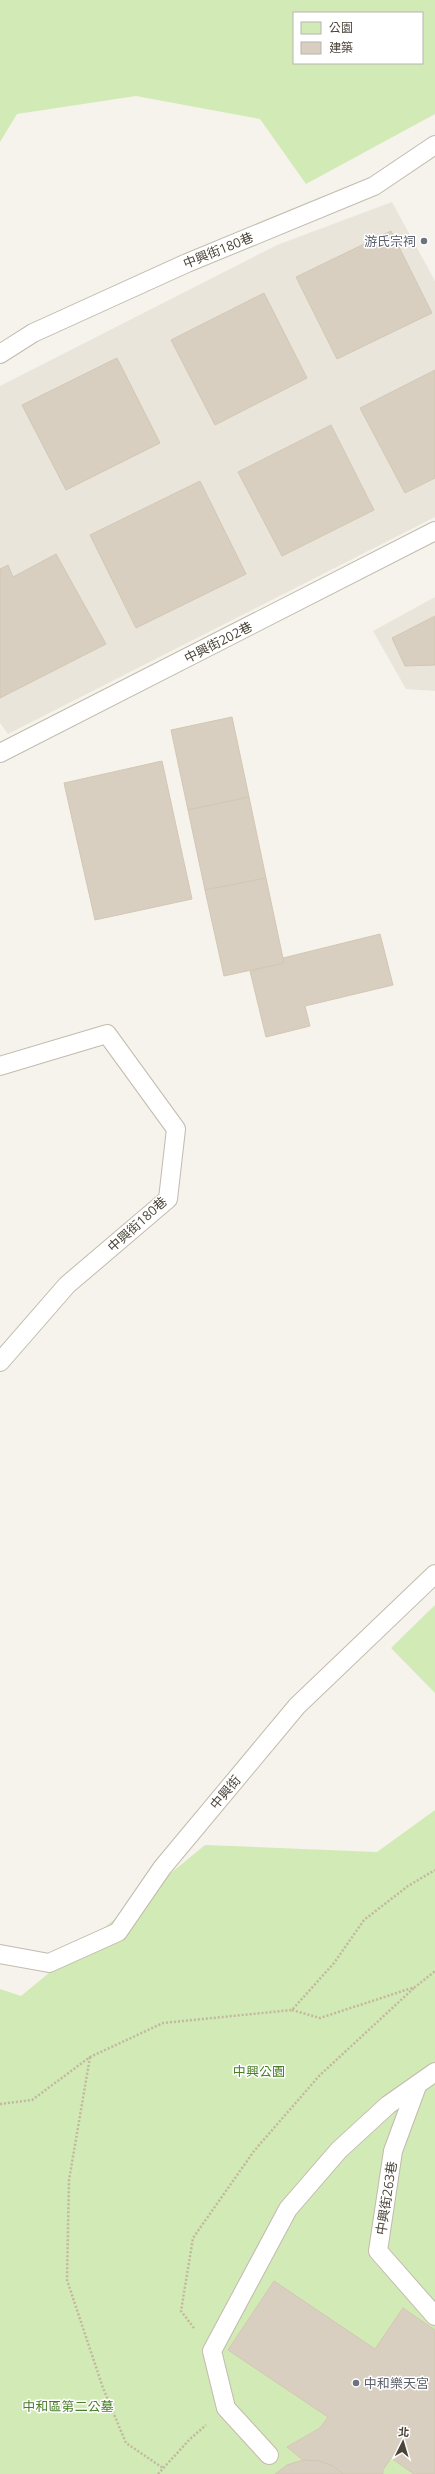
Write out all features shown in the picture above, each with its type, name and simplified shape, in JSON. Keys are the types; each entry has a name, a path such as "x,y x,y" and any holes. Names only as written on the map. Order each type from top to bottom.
{"lane":[{"name":"中興街180巷","path":"0,354 33,333 187,262 374,186 435,145"},
{"name":"中興街202巷","path":"0,753 435,531"},
{"name":"中興街180巷","path":"0,1066 107,1034 176,1129 168,1199 67,1286 0,1362"},
{"name":"中興街","path":"0,1954 50,1963 118,1932 162,1868 297,1706 435,1574"},
{"name":"中興街263巷","path":"435,2072 418,2086 393,2151 378,2251 435,2316"},
{"path":"269,2455 226,2408 212,2351 288,2209 339,2150 388,2105 418,2086"}],"path":[{"path":"292,2010 334,1963 364,1920 408,1886 435,1870"},
{"path":"212,2351 181,2311 193,2238 254,2151 309,2088 415,1987 435,1971"},
{"path":"0,2104 32,2100 90,2057 163,2023 292,2010 320,2018 415,1987"},
{"path":"90,2057 69,2180 67,2280 103,2388 126,2443 163,2468"},
{"path":"158,2474 190,2439 226,2408"}],"shaded area":[{"path":"392,202 435,281 435,517 8,734 0,723 0,386 277,245"},
{"path":"435,597 435,691 406,689 373,631"}],"green space":[{"path":"0,0 435,0 435,114 306,184 260,119 136,96 17,114 0,142"},
{"path":"435,1605 435,1693 391,1648"},
{"path":"435,1810 435,2474 0,2474 0,1989 21,1996 205,1845 377,1852"}],"building":[{"path":"391,231 432,313 337,359 296,277"},
{"path":"264,293 307,378 215,425 171,340"},
{"path":"117,358 160,443 66,490 22,405"},
{"path":"435,370 435,478 405,493 360,408"},
{"path":"331,425 374,510 282,556 238,472"},
{"path":"200,481 246,574 136,628 90,535"},
{"path":"56,554 106,644 0,698 0,569 8,565 13,577"},
{"path":"435,616 435,665 405,666 392,638"},
{"path":"232,717 249,797 188,810 171,730"},
{"path":"162,761 192,899 95,920 64,783"},
{"path":"249,797 266,878 205,890 188,810"},
{"path":"266,878 284,963 224,976 205,890"},
{"path":"380,934 393,985 305,1006 310,1026 266,1037 250,971 284,963 283,958"},
{"name":"中和樂天宮","path":"274,2281 375,2349 403,2308 435,2330 435,2474 414,2474 391,2458 383,2470 383,2474 343,2474 333,2466 319,2461 303,2460 287,2447 320,2428 328,2417 228,2350"},
{"path":"303,2460 319,2461 333,2466 343,2474 275,2474 287,2465"}],"place":[{"name":"游氏宗祠","path":"424,241"},
{"name":"中和樂天宮","path":"356,2383"}],"park label":[{"name":"中興公園","path":"259,2071"},
{"name":"中和區第二公墓","path":"68,2406"}]}
